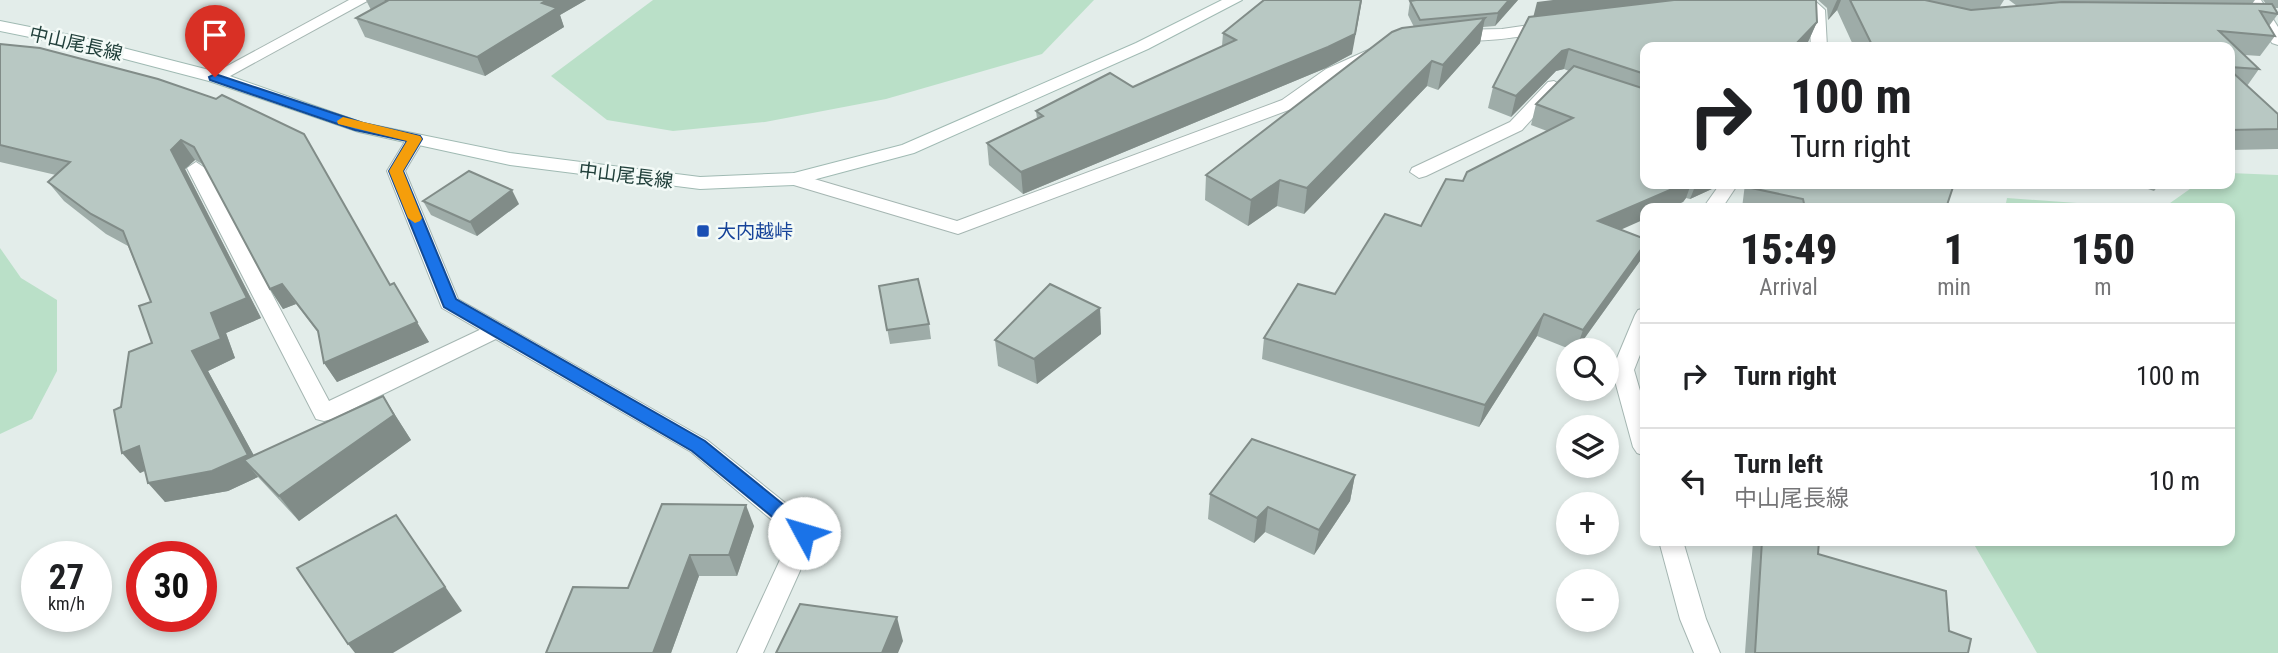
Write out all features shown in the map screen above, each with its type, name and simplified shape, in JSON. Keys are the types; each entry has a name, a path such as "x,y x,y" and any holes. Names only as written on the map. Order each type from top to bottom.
{"street":[{"path":"215,77 361,0"},
{"path":"1805,0 1817,10 1819,42"},
{"path":"2253,0 2271,16 2278,40"},
{"name":"中山尾長線","path":"0,26 215,77 359,127 510,159 627,176 700,183 794,179 908,149 1143,46 1222,2"},
{"path":"2240,16 2271,16"},
{"path":"1431,38 1502,34 1570,24"},
{"path":"794,179 958,228 1288,104 1332,72 1377,51 1391,48"},
{"path":"1419,172 1516,126 1564,76 1576,81"},
{"path":"415,139 396,171 449,303 698,446 804,533 750,653"},
{"path":"196,168 324,413 497,330"},
{"path":"1640,327 1623,370 1640,430"},
{"path":"1672,546 1693,619 1707,653"}],"green space":[{"path":"653,0 1094,0 1042,54 886,99 765,122 673,131 607,120 551,76"},
{"path":"2235,173 2278,175 2278,653 2037,653 1975,546 2235,546 2235,203 2170,203 2190,189 2235,189"},
{"path":"2007,198 2076,203 2006,203"},
{"path":"0,248 21,278 57,300 57,371 32,419 0,434"}],"building":[{"path":"385,0 547,0 542,3 557,8 477,57 356,18 387,1"},
{"path":"1264,0 1361,0 1355,34 1021,172 987,143 1043,116 1036,111 1110,73 1133,87 1236,40 1223,33"},
{"path":"1509,0 1498,13 1420,20 1410,1"},
{"path":"1674,0 1816,0 1817,22 1798,42 1640,42 1640,72 1569,49 1562,51 1516,96 1493,87 1529,17"},
{"path":"1850,0 1925,0 1971,10 2062,2 2272,4 2278,14 2260,11 2275,36 2219,31 2231,42 1871,42"},
{"path":"1485,18 1443,65 1432,61 1307,188 1280,180 1251,200 1206,175 1392,32 1402,28"},
{"path":"0,44 40,48 158,79 216,99 222,95 304,134 390,285 394,283 417,322 324,363 318,331 282,284 270,289 194,147 181,140 171,150 247,298 211,313 221,339 192,351 248,455 212,471 148,483 139,446 122,453 114,410 121,407 129,352 152,343 139,306 151,302 123,231 91,214 48,182 70,162 0,145"},
{"path":"2235,46 2259,69 2235,67"},
{"path":"1574,66 1640,87 1640,189 1672,189 1598,221 1640,237 1640,251 1583,330 1544,314 1485,405 1264,338 1298,284 1335,294 1385,214 1421,226 1446,179 1463,181 1467,172 1573,118 1536,104"},
{"path":"2235,75 2278,114 2278,129 2235,130"},
{"path":"469,171 512,190 470,222 423,201"},
{"path":"1756,189 1952,189 1948,203 1804,203 1803,199"},
{"path":"918,279 929,324 887,330 879,286"},
{"path":"1050,284 1100,308 1034,359 995,340"},
{"path":"383,396 394,415 279,496 244,460"},
{"path":"1252,439 1355,475 1319,530 1268,507 1257,518 1210,494"},
{"path":"662,504 746,505 729,555 690,555 653,653 546,653 573,587 628,588"},
{"path":"396,515 445,587 348,644 297,568"},
{"path":"1762,546 1819,546 1818,554 1946,591 1949,631 1971,639 1968,653 1755,653"},
{"path":"800,604 897,617 882,653 776,653"}],"slow traffic":[{"path":"343,121 415,139 396,171 415,218"}],"place":[{"name":"大内越峠","path":"703,231"}],"route":[{"path":"215,77 359,127 415,139 396,171 449,303 698,446 804,533"}]}
